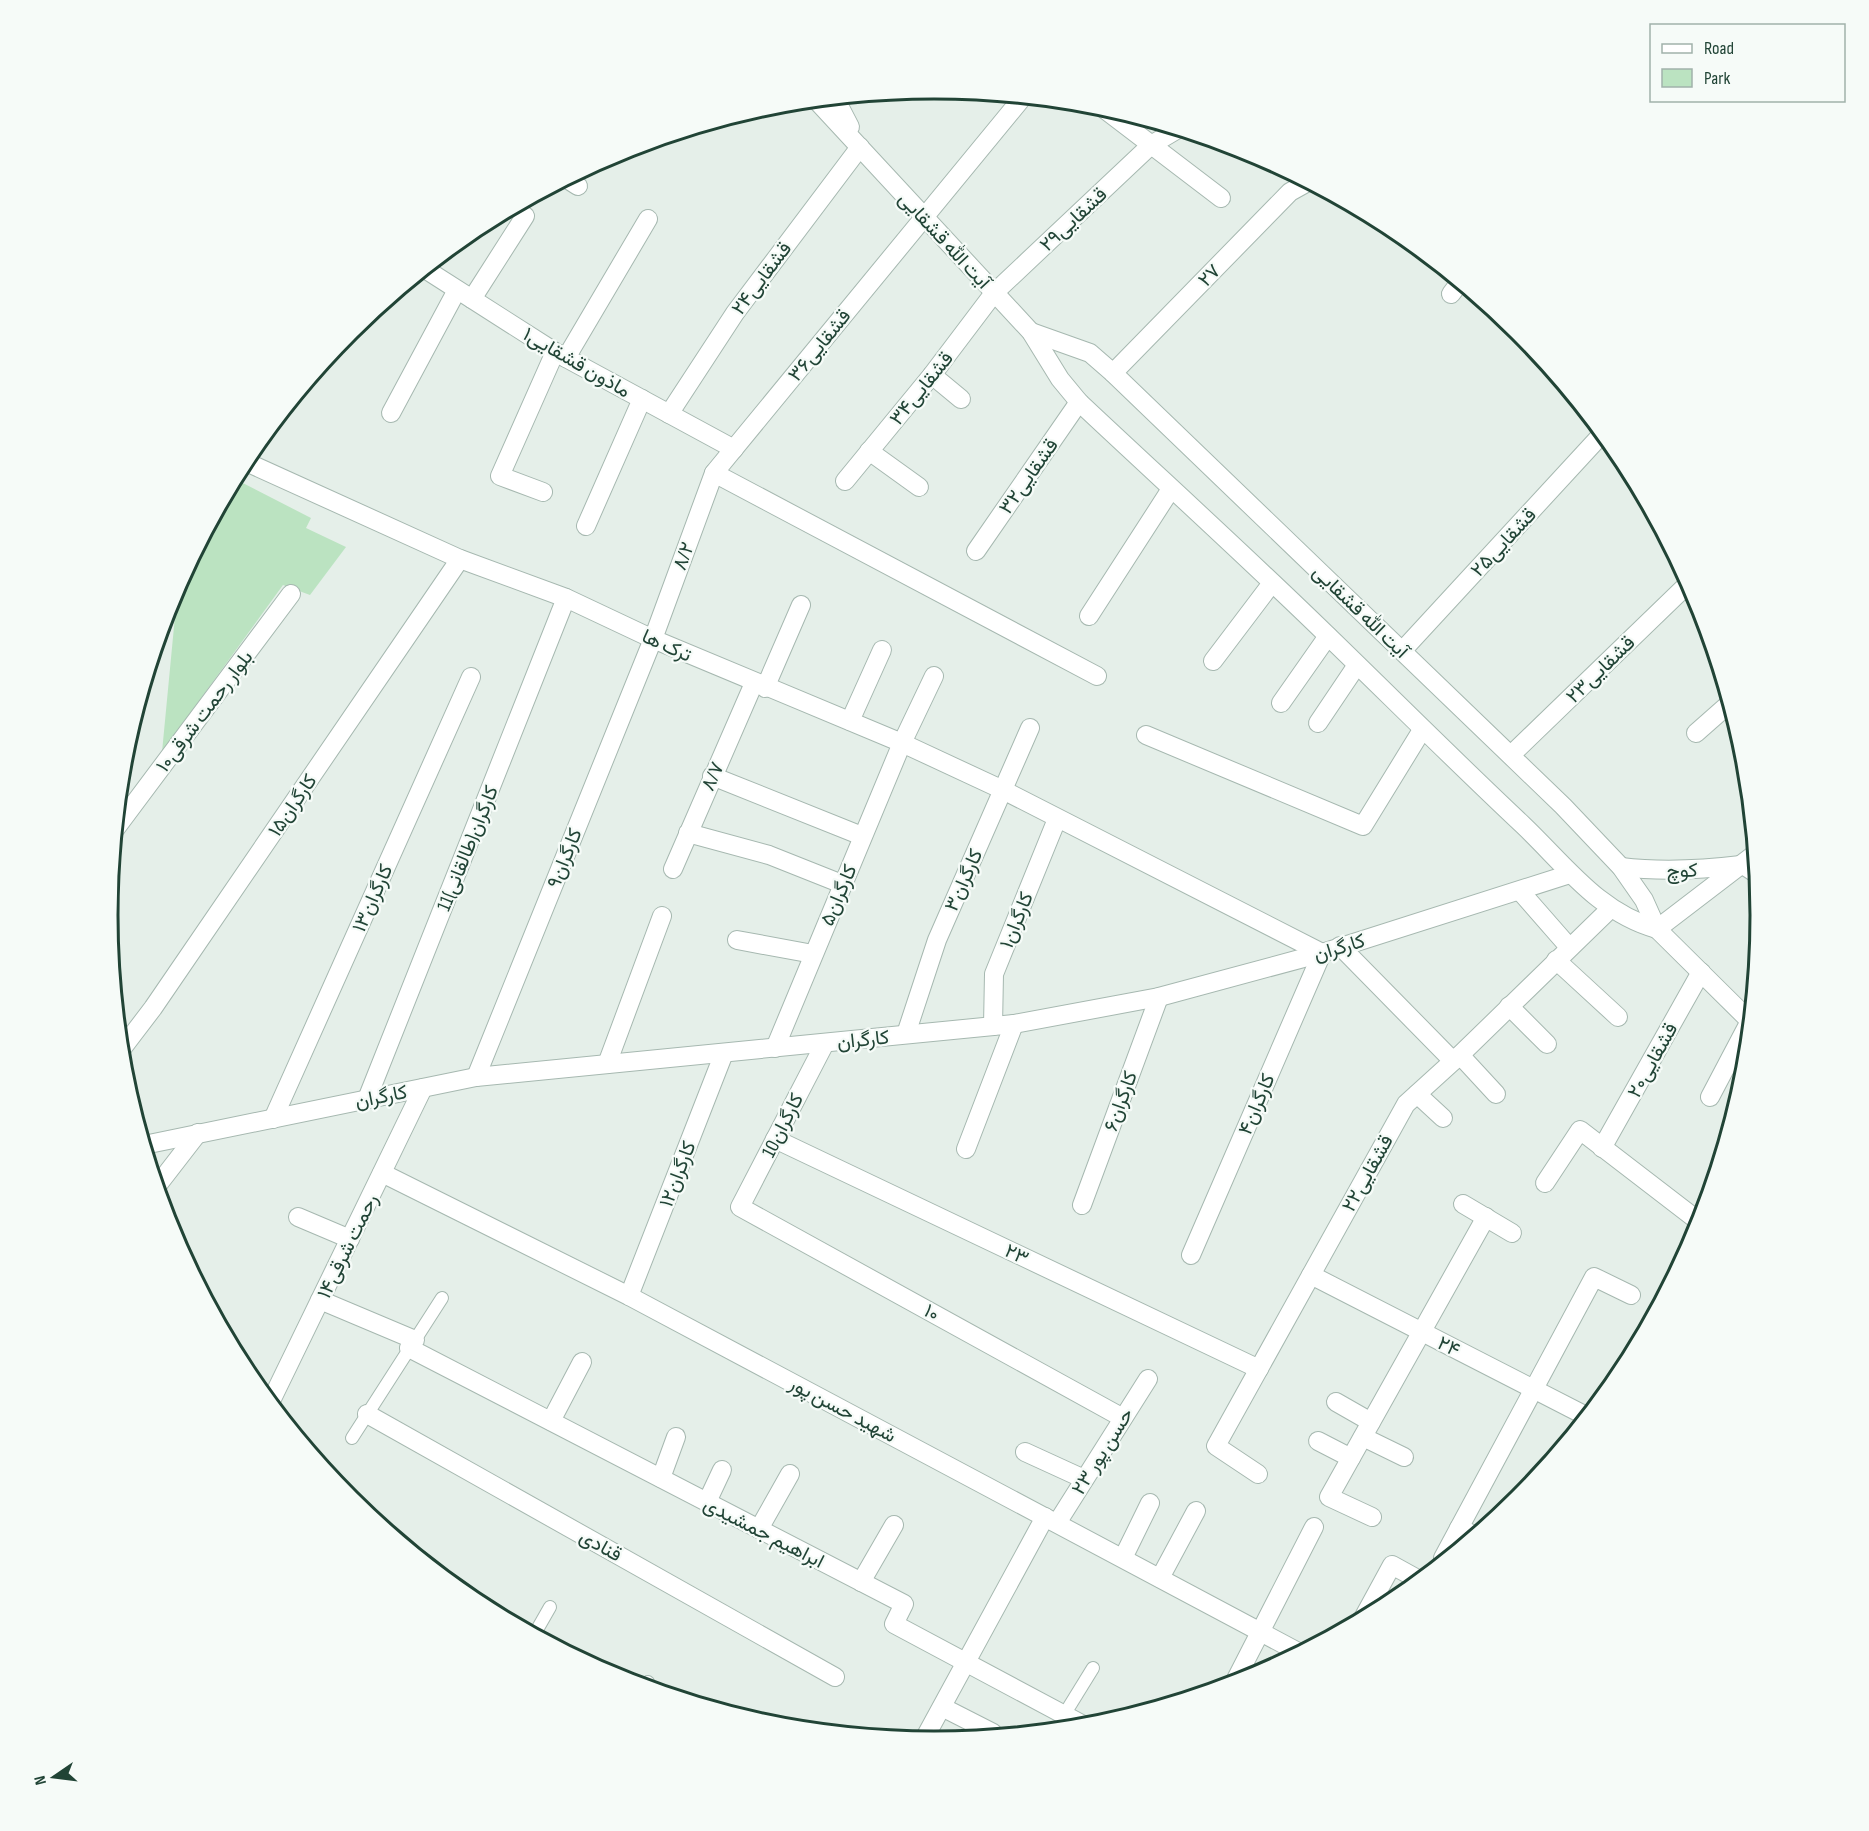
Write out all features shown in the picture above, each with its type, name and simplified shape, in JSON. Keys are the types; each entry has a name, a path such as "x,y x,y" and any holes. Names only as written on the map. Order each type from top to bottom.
{"street":[{"name":"قشقایی۳۶","path":"714,473 1017,104"},
{"path":"839,105 860,147"},
{"name":"آیت الله قشقایی","path":"822,107 1031,332 1060,379 1079,402 1328,636 1422,730 1530,831 1570,874 1610,909 1637,924 1657,929"},
{"path":"1120,121 1221,198"},
{"name":"قشقایی۲۹","path":"994,292 1151,145 1170,134"},
{"name":"قشقایی۲۴","path":"669,414 735,313 860,147"},
{"name":"۲۷","path":"1113,373 1290,192 1301,186"},
{"path":"391,412 464,294 525,216"},
{"path":"543,492 500,476 560,355 648,219"},
{"name":"ماذون قشقایی۱","path":"431,273 560,355 734,449"},
{"name":"قشقایی۳۴","path":"845,481 932,375 994,292"},
{"name":"آیت الله قشقایی","path":"1031,332 1090,353 1113,373 1511,755 1621,867 1644,900 1657,929 1745,1015"},
{"path":"932,375 961,399"},
{"path":"586,526 642,399"},
{"name":"قشقایی۳۲","path":"976,551 1079,402"},
{"name":"قشقایی۲۵","path":"1402,651 1598,440"},
{"path":"869,451 919,487"},
{"name":"ترک ها","path":"254,466 460,559 567,598 760,686 902,743 1003,790 1322,953"},
{"path":"714,473 1097,676"},
{"name":"۸/۲","path":"653,639 714,473"},
{"path":"1089,615 1172,489"},
{"name":"۱۵کارگران","path":"128,1041 153,1008 460,559"},
{"path":"1213,661 1272,583"},
{"name":"قشقایی۲۳","path":"1511,755 1683,589"},
{"name":"۱۰بلوار رحمت شرقی","path":"124,817 291,594"},
{"name":"11کارگران(طالقانی)","path":"367,1099 567,598"},
{"name":"۸/۷","path":"673,869 712,776 801,605"},
{"path":"1281,703 1328,636"},
{"name":"کارگران۹","path":"476,1077 653,639"},
{"path":"850,722 882,650"},
{"path":"1317,723 1357,665"},
{"name":"کارگران۱۳","path":"273,1119 471,676"},
{"name":"کارگران۵","path":"775,1048 862,836 934,676"},
{"path":"1696,733 1724,708"},
{"name":"کارگران۳","path":"906,1034 937,940 1029,728"},
{"path":"1146,735 1363,826 1422,730"},
{"path":"712,776 862,836"},
{"name":"۱کارگران","path":"993,1026 994,974 1057,819"},
{"path":"688,833 769,855 842,884"},
{"name":"کوچ","path":"1621,867 1658,871 1697,870 1749,864"},
{"name":"کوچ","path":"1657,929 1749,866"},
{"name":"کارگران","path":"151,1143 476,1077 1014,1024 1159,997 1322,953 1570,874"},
{"path":"1520,891 1569,947"},
{"name":"۲۲قشقایی","path":"1258,1474 1216,1446 1406,1104 1457,1058 1610,909"},
{"path":"607,1064 662,916"},
{"path":"737,940 813,954"},
{"path":"1340,946 1496,1094"},
{"name":"کارگران۴","path":"1191,1255 1322,953"},
{"path":"1556,960 1618,1017"},
{"name":"۲۰قشقایی","path":"1602,1148 1701,972"},
{"name":"۶کارگران","path":"1082,1205 1159,997"},
{"path":"1509,1006 1547,1044"},
{"path":"966,1149 1014,1024"},
{"path":"1710,1097 1741,1039"},
{"name":"10کارگران","path":"740,1207 825,1043"},
{"name":"۱۲کارگران","path":"629,1296 724,1053"},
{"name":"۱۴رحمت شرقی","path":"274,1395 423,1088"},
{"path":"1417,1094 1443,1118"},
{"path":"1545,1183 1580,1130 1693,1217"},
{"path":"162,1180 198,1133"},
{"name":"۲۳","path":"775,1139 1259,1369"},
{"name":"شهید حسن پور","path":"382,1173 629,1296 1293,1649"},
{"path":"1463,1204 1512,1233"},
{"name":"۱۰","path":"740,1207 1123,1418"},
{"path":"298,1217 350,1239"},
{"path":"1372,1517 1329,1497 1486,1217"},
{"name":"۲۴","path":"1311,1275 1581,1414"},
{"path":"1468,1532 1534,1389 1594,1277 1631,1295"},
{"name":"ابراهیم جمشیدی","path":"320,1300 412,1344 551,1421 904,1604 894,1624 1073,1720"},
{"path":"551,1421 582,1362"},
{"name":"۲۳ حسن پور","path":"928,1732 1051,1520 1084,1479 1148,1379"},
{"path":"1336,1402 1404,1458"},
{"name":"قنادی","path":"367,1414 835,1677"},
{"path":"661,1478 676,1437"},
{"path":"1318,1441 1351,1458"},
{"path":"1025,1452 1084,1479"},
{"path":"706,1502 722,1470"},
{"path":"759,1529 790,1474"},
{"path":"1123,1558 1150,1503"},
{"path":"1160,1578 1196,1511"},
{"path":"861,1582 894,1525"},
{"path":"1238,1673 1258,1631 1314,1527"},
{"path":"1382,1598 1392,1564 1413,1576"},
{"path":"942,1707 987,1730"}],"lane":[{"path":"352,1438 442,1298"},
{"path":"537,1629 550,1607"},
{"path":"1064,1715 1093,1668"}],"green space":[{"path":"243,483 311,518 306,528 346,547 310,595 283,585 162,752 175,616 202,554"}]}
